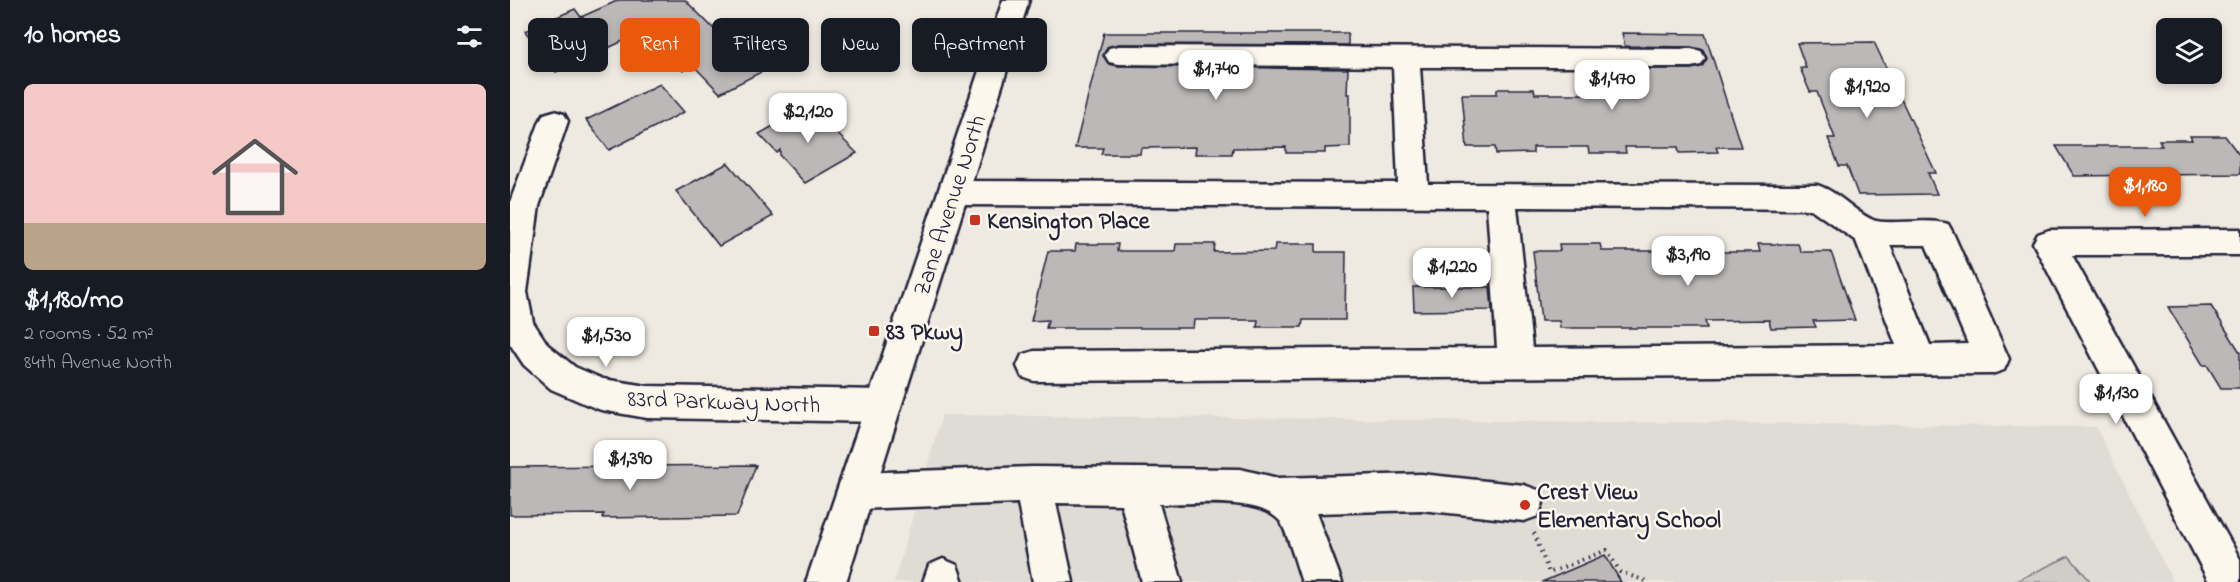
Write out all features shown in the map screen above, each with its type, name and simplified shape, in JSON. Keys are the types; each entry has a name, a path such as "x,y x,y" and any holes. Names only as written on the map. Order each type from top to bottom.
{"street":[{"name":"Zane Avenue North","path":"826,582 1016,0"},
{"path":"1119,55 1691,58"},
{"path":"1407,58 1414,196"},
{"name":"83rd Parkway North","path":"554,122 524,206 510,292 517,326 536,355 563,378 601,394 648,402 883,406"},
{"path":"953,193 1817,197 1869,233 1919,360"},
{"path":"1501,196 1516,364"},
{"path":"1034,366 1992,359 1936,233 1869,233"},
{"path":"2231,582 2049,243 2240,242"},
{"path":"1033,485 1053,582"},
{"path":"856,491 1033,485 1240,487 1278,496 1421,492 1524,503"},
{"path":"1135,486 1162,582"},
{"path":"1278,496 1296,511 1322,582"}],"path":[{"path":"1524,503 1549,573 1607,550 1620,572 1649,582"}],"shaded area":[{"name":"Crest View Elementary School","path":"942,415 2096,427 2173,582 894,582"},
{"path":"2069,556 2091,582 2014,582"}],"building":[{"path":"619,0 685,0 712,27 712,72 761,72 720,93 700,72 700,18 620,18 620,43 608,48 608,18 555,18 575,9 581,17"},
{"path":"1104,33 1348,33 1348,45 1119,44 1107,47 1103,56 1109,64 1119,66 1348,69 1350,147 1325,148 1325,153 1286,153 1286,147 1233,148 1232,154 1195,154 1196,147 1141,148 1140,154 1101,154 1103,148 1075,148"},
{"path":"1622,33 1705,34 1741,147 1716,147 1718,152 1679,153 1678,147 1625,147 1626,153 1589,153 1588,147 1533,147 1533,153 1496,154 1495,147 1467,147 1462,94 1497,94 1497,89 1534,89 1535,94 1588,94 1587,89 1634,88 1630,69 1691,69 1701,67 1707,59 1703,50 1691,47 1625,46"},
{"path":"1874,42 1936,173 1928,173 1937,194 1858,195 1847,166 1839,166 1828,138 1835,138 1817,92 1810,92 1800,68 1806,68 1797,43"},
{"path":"660,84 684,112 609,150 586,120"},
{"path":"809,106 857,153 805,183 780,156 780,150 777,153 759,134"},
{"path":"2190,136 2225,136 2240,156 2240,174 2074,176 2056,146 2162,146 2159,140 2192,140"},
{"path":"728,163 773,216 719,246 676,191"},
{"path":"1076,244 1118,244 1117,251 1175,251 1176,244 1215,244 1214,252 1274,251 1275,244 1316,244 1316,252 1346,252 1345,320 1303,320 1302,327 1257,327 1258,320 1194,320 1193,328 1046,328 1048,320 1031,321 1048,251 1075,251"},
{"path":"1559,244 1600,244 1602,251 1660,251 1658,244 1698,244 1700,252 1760,252 1758,244 1798,244 1801,252 1831,252 1855,320 1813,321 1816,327 1771,328 1769,320 1705,321 1707,328 1560,328 1559,321 1541,321 1533,251 1560,251"},
{"path":"1413,287 1490,287 1492,310 1414,311"},
{"path":"2211,306 2240,352 2240,388 2221,388 2207,365 2203,365 2168,307"},
{"path":"756,465 737,516 602,518 604,514 510,515 510,467"},
{"path":"1605,555 1621,582 1542,582"}],"place":[{"name":"Kensington Place","path":"975,220"},
{"name":"83 Pkwy","path":"874,331"},
{"name":"Crest View Elementary School","path":"1525,505"}]}
